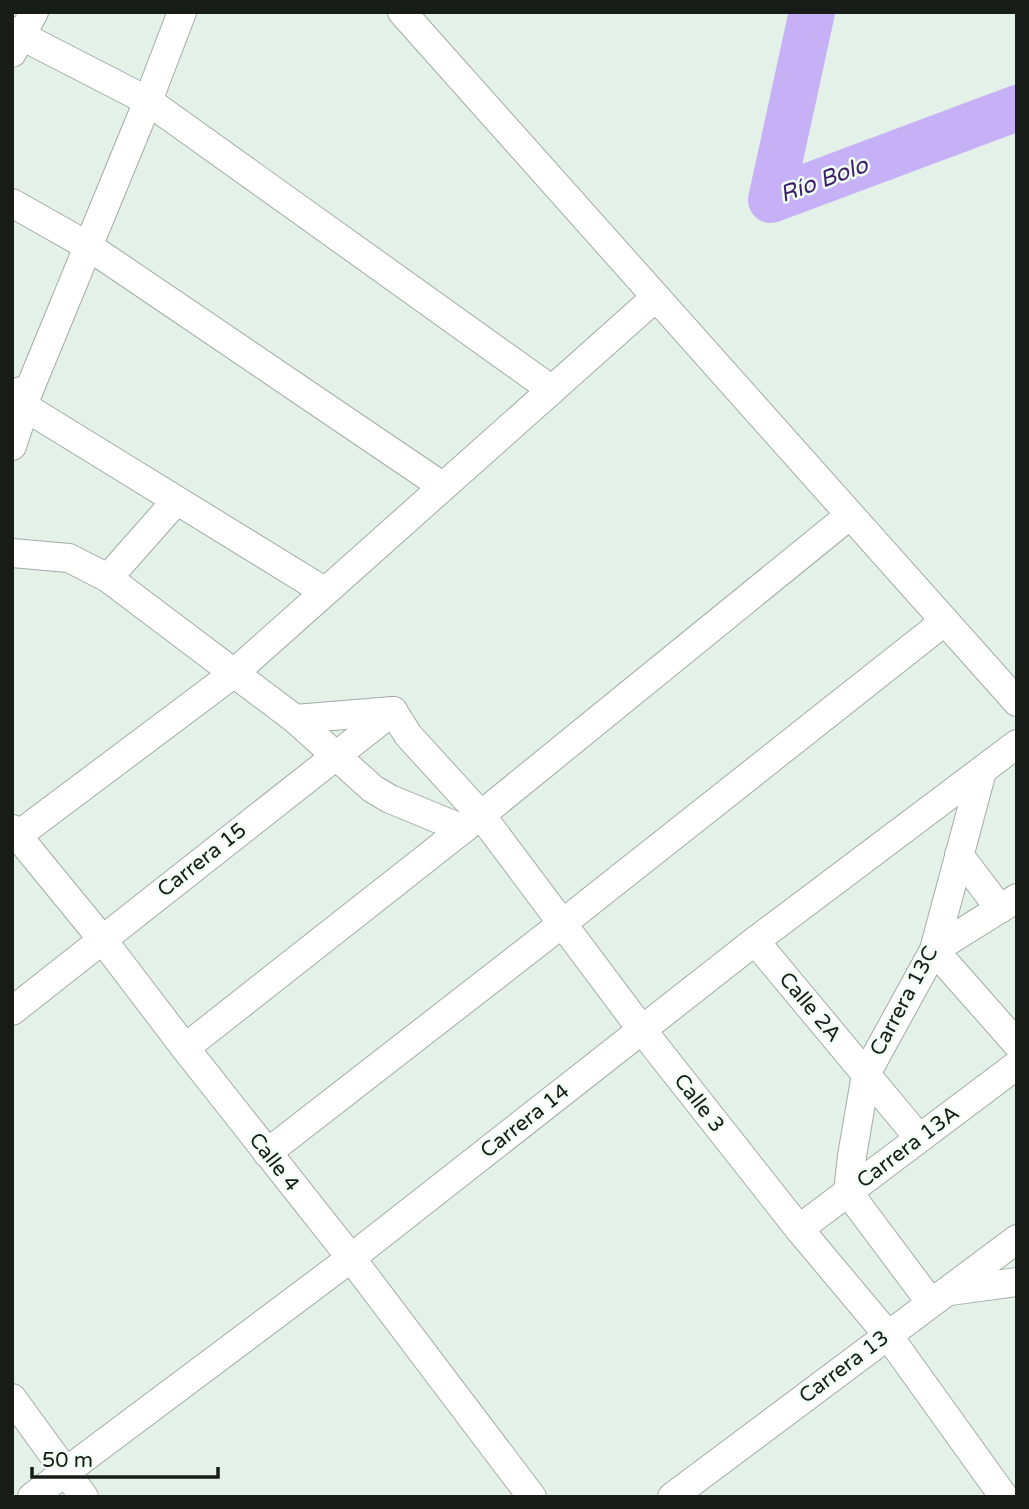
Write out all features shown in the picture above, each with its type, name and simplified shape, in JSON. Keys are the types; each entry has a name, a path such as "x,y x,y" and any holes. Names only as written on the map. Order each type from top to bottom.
{"street":[{"path":"12,446 21,395 89,246 182,12"},
{"path":"402,12 1017,702"},
{"path":"20,33 148,102 552,390"},
{"path":"12,203 89,246 442,486"},
{"path":"15,833 233,674 656,297"},
{"path":"21,395 176,501 324,591"},
{"path":"108,578 176,501"},
{"path":"185,1048 472,822 850,515"},
{"path":"12,553 69,558 108,578 295,719 373,789 390,799 472,822"},
{"path":"267,1153 945,621"},
{"path":"295,719 393,711"},
{"name":"Calle 3","path":"393,711 472,822 563,923 642,1030 799,1229 887,1334 1004,1497"},
{"name":"Carrera 15","path":"12,1011 393,711"},
{"name":"Carrera 14","path":"32,1497 351,1258 755,941 1017,744"},
{"name":"Carrera 13C","path":"848,1192 866,1074 934,950 982,771"},
{"name":"Calle 4","path":"15,833 102,939 351,1258 532,1497"},
{"path":"959,855 1009,903 934,950 1017,1044"},
{"name":"Calle 2A","path":"755,941 919,1138"},
{"name":"Carrera 13A","path":"799,1229 1017,1065"},
{"path":"848,1192 939,1297 1017,1282"},
{"name":"Carrera 13","path":"671,1497 1017,1239"},
{"path":"12,1398 84,1497"}],"waterway":[{"name":"Río Bolo","path":"812,12 771,200 1017,108"}]}
